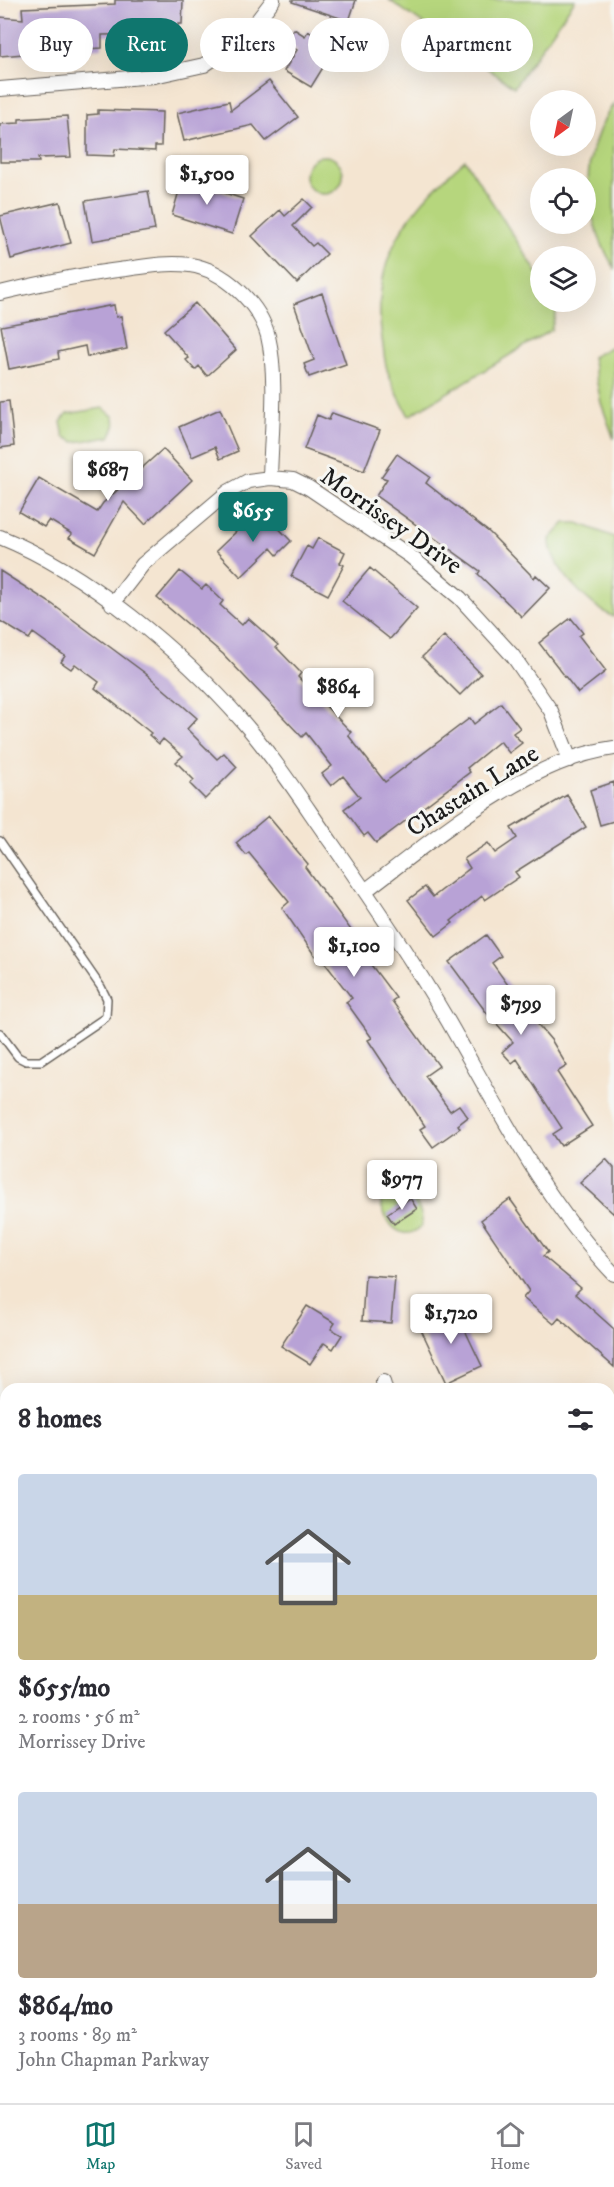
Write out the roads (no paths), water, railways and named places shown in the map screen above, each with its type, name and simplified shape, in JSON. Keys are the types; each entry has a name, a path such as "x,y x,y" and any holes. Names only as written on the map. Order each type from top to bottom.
{"street":[{"path":"0,89 154,76 204,65 244,38 273,0"},
{"path":"0,293 73,276 165,264 192,266 224,280 239,290 256,310 267,334 272,358 270,478"},
{"name":"Morrissey Drive","path":"112,604 143,564 228,492 248,481 270,478 293,480 309,488 410,556 460,598 513,656 551,711 570,759"},
{"path":"0,537 44,557 112,604 202,678 244,723 364,891 438,1004 535,1172 593,1253 614,1274"},
{"name":"Chastain Lane","path":"364,891 462,819 536,773 592,751 614,748"}],"lane":[{"path":"0,842 101,987 107,999 108,1009 101,1023 41,1061 26,1061 18,1057 0,1033"}]}
